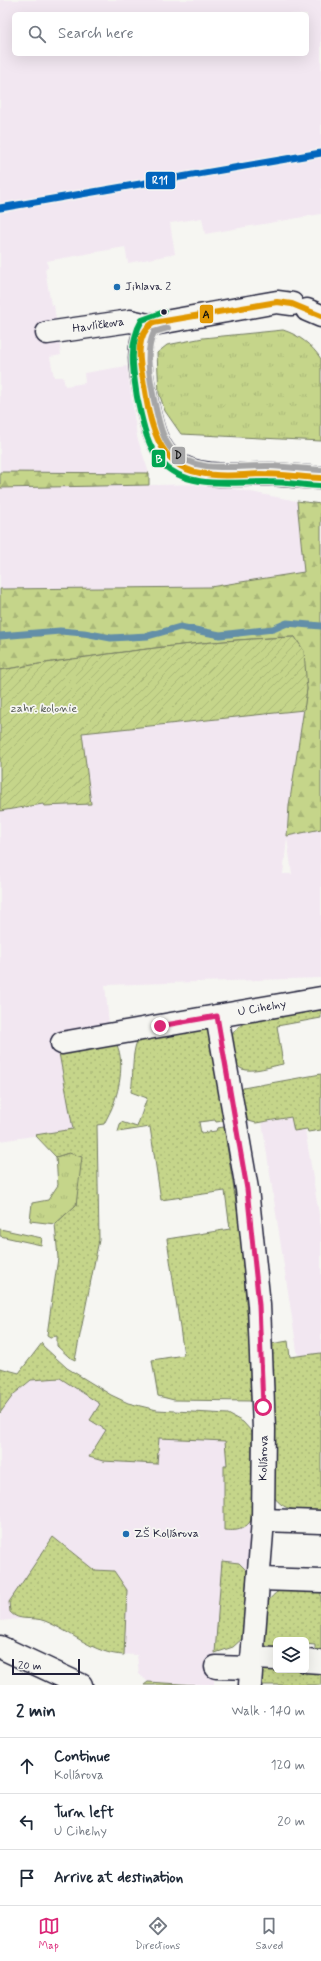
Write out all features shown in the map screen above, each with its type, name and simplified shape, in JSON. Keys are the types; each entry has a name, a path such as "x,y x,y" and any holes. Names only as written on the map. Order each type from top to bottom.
{"street":[{"name":"Havlíčkova","path":"47,333 130,320 148,325 277,302 307,310"},
{"path":"148,325 142,337 140,364 146,398 155,434 163,449 173,461 191,471 220,474 271,474 321,478"},
{"name":"U Cihelny","path":"62,1043 321,998"},
{"name":"Kollárova","path":"217,1016 247,1189 258,1297 264,1429 263,1520 260,1578 251,1670"},
{"path":"263,1520 321,1522"},
{"path":"260,1578 321,1581"},
{"path":"0,1647 81,1685"},
{"path":"216,1667 251,1670 273,1660"},
{"path":"309,1661 321,1662"}],"shaded area":[{"path":"0,0 321,0 321,214 205,234 202,218 170,223 175,254 128,263 125,247 47,261 48,268 45,269 51,305 54,305 61,355 50,357 54,377 63,377 65,386 85,383 84,373 127,366 137,437 149,473 0,472"},
{"path":"209,484 297,501 305,572 210,587 0,589 0,488"},
{"path":"304,710 289,806 287,835 321,829 321,978 105,985 111,1043 73,1130 0,1141 0,811 43,804 82,733","holes":["287,838 292,874 283,874"]},
{"path":"292,1117 294,1131 305,1129 321,1227 321,1354 298,1357 262,1122"},
{"name":"ZŠ Kollárova","path":"67,1368 111,1395 128,1403 157,1410 228,1414 243,1422 252,1432 251,1548 240,1642 233,1647 215,1653 214,1685 148,1682 139,1674 137,1655 118,1654 98,1649 43,1620 29,1618 0,1621 0,1413 14,1394 31,1380 60,1378"}],"green space":[{"path":"283,330 305,341 314,349 321,359 321,441 181,434 165,411 159,393 157,353 167,345 203,338"},
{"path":"0,472 149,473 149,485 0,488"},
{"path":"297,501 321,504 321,829 287,836 289,806 307,689 295,637 221,641 184,645 0,670 0,589 210,587 304,572"},
{"name":"zahr. kolonie","path":"295,637 304,651 307,689 304,710 82,733 91,804 44,806 43,804 0,811 0,670 184,645 221,641"},
{"path":"321,1008 321,1018 277,1026 283,1064 252,1070 242,1069 238,1066 233,1057 231,1039 232,1034 238,1027 248,1021"},
{"path":"204,1028 209,1030 224,1121 216,1122 215,1120 199,1122 201,1133 216,1131 217,1128 224,1127 240,1228 249,1337 251,1401 174,1400 158,1396 152,1360 184,1355 167,1239 230,1229 225,1191 161,1200 150,1127 118,1132 121,1122 137,1127 147,1098 131,1092 134,1053 137,1041"},
{"path":"117,1045 121,1061 119,1087 111,1110 104,1124 97,1125 99,1240 75,1360 69,1357 57,1346 57,1336 50,1337 47,1335 58,1258 55,1224 76,1205 69,1153 56,1157 35,1135 73,1129 59,1053"},
{"path":"321,1074 321,1130 308,1132 307,1129 294,1131 291,1117 256,1123 245,1120 241,1093 243,1088"},
{"path":"69,1153 82,1157 76,1205 55,1224 30,1221 32,1203 48,1200 58,1185 56,1157"},
{"path":"0,1229 42,1238 41,1245 0,1236"},
{"path":"288,1341 290,1357 321,1353 321,1511 299,1510 287,1507 281,1504 271,1492 271,1344"},
{"path":"42,1343 43,1346 67,1368 111,1395 128,1403 157,1410 228,1414 243,1422 252,1432 252,1519 249,1523 240,1529 224,1530 224,1465 227,1465 225,1441 159,1438 157,1464 103,1461 89,1457 106,1430 90,1420 100,1404 60,1378 31,1380 14,1394 0,1413 0,1368 19,1373"},
{"path":"53,1537 94,1570 114,1571 127,1590 124,1655 113,1654 93,1647 45,1621 17,1617 10,1612 9,1602"},
{"path":"222,1561 239,1563 247,1571 244,1637 233,1647 215,1653"},
{"path":"283,1589 321,1589 321,1655 315,1655 315,1645 309,1644 309,1637 273,1637 273,1651 263,1642 265,1611 270,1598"},
{"path":"273,1666 273,1673 309,1673 309,1669 321,1666 321,1685 257,1685 263,1672"},
{"path":"148,1682 195,1685 144,1685"}],"waterway":[{"path":"0,636 60,631 84,633 111,638 148,636 180,627 220,635 273,629 287,623 321,626"}],"transit line":[{"name":"R11","path":"0,208 321,153"},
{"name":"A","path":"321,316 292,304 277,302 153,323 143,334 140,349 140,364 152,423 164,450 173,461 185,468 200,473 215,475 268,474 321,478"},
{"name":"B","path":"164,312 142,320 133,348 134,377 143,423 148,440 161,462 172,471 184,477 198,481 227,483 275,482 320,486"},
{"name":"D","path":"168,328 154,332 149,349 149,366 160,427 173,451 183,458 206,466 270,466 321,470"}],"place":[{"name":"Jihlava 2","path":"117,287"},
{"name":"ZŠ Kollárova","path":"126,1534"}],"route":[{"path":"160,1026 217,1016 247,1189 259,1305 263,1407"}]}
